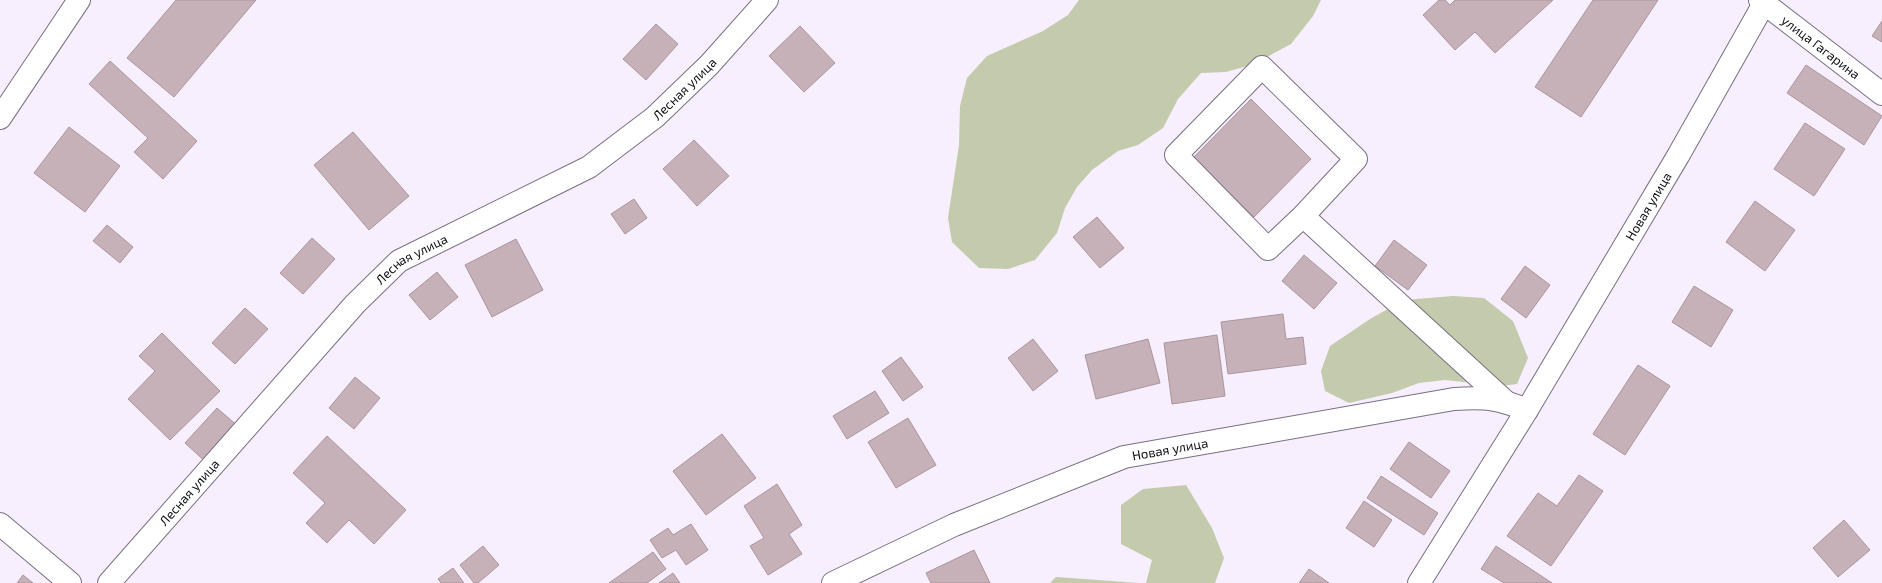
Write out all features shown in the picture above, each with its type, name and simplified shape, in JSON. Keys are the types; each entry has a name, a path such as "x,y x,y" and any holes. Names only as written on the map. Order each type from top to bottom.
{"street":[{"path":"0,118 79,0"},
{"name":"Лесная улица","path":"109,583 355,304 399,261 589,167 655,117 709,65 767,0"},
{"name":"улица Гагарина","path":"1763,1 1882,94"},
{"name":"Новая улица","path":"1419,583 1527,410 1678,156 1763,1"},
{"path":"1262,67 1356,159 1302,216 1268,249 1176,155 1262,67"},
{"path":"1302,216 1505,401"},
{"name":"Новая улица","path":"833,583 954,525 1124,457 1454,400 1482,397 1505,401 1527,410"},
{"path":"0,524 70,583"}],"green space":[{"path":"1079,0 1321,0 1313,16 1291,44 1254,64 1226,72 1201,73 1178,99 1163,128 1138,145 1118,151 1092,170 1077,187 1065,208 1057,233 1035,260 1008,269 979,268 952,242 948,218 959,145 960,106 967,78 987,56 1043,31 1068,15"},
{"path":"1453,296 1484,298 1513,321 1528,358 1517,384 1501,386 1445,380 1419,383 1392,393 1349,403 1325,391 1321,371 1330,346 1370,319 1404,300"},
{"path":"1186,485 1212,528 1224,558 1215,583 1146,583 1152,560 1121,544 1121,505 1143,489"},
{"path":"1056,577 1139,583 1050,583"}],"building":[{"path":"176,0 256,0 174,97 127,58"},
{"path":"1439,0 1445,0 1450,5 1455,0 1553,0 1495,53 1475,32 1455,50 1423,15"},
{"path":"1593,0 1658,0 1581,117 1535,87"},
{"path":"1882,21 1882,42 1872,36"},
{"path":"656,24 678,44 646,80 623,59"},
{"path":"800,26 835,63 804,92 769,56"},
{"path":"110,61 197,141 163,179 134,152 148,138 89,84"},
{"path":"1806,65 1882,116 1864,145 1787,93"},
{"path":"1251,99 1311,159 1254,217 1193,158"},
{"path":"1805,123 1845,149 1814,196 1774,169"},
{"path":"69,127 120,166 85,212 34,173"},
{"path":"353,132 409,196 369,230 314,165"},
{"path":"694,140 729,176 697,206 663,169"},
{"path":"634,199 647,218 625,234 611,214"},
{"path":"1755,201 1795,230 1765,271 1726,242"},
{"path":"1097,217 1124,248 1100,268 1073,237"},
{"path":"107,225 133,247 120,263 93,241"},
{"path":"312,238 335,259 303,294 280,273"},
{"path":"516,239 543,290 492,317 465,265"},
{"path":"1394,240 1427,265 1408,290 1375,266"},
{"path":"1304,255 1337,283 1314,309 1282,281"},
{"path":"1525,266 1550,285 1526,318 1501,299"},
{"path":"437,272 458,297 430,320 409,295"},
{"path":"1694,286 1733,310 1711,347 1672,322"},
{"path":"245,308 268,329 235,364 212,343"},
{"path":"1283,314 1286,339 1303,337 1306,364 1228,374 1221,322"},
{"path":"162,333 220,391 170,440 128,399 155,371 139,356"},
{"path":"1217,335 1225,396 1172,404 1164,343"},
{"path":"1033,339 1058,371 1033,391 1008,358"},
{"path":"1148,339 1160,383 1096,399 1085,355"},
{"path":"901,357 923,387 903,401 882,371"},
{"path":"1638,365 1670,386 1625,455 1593,434"},
{"path":"355,377 380,398 354,429 329,408"},
{"path":"875,391 889,413 847,439 833,416"},
{"path":"217,408 240,428 208,464 185,443"},
{"path":"908,418 936,465 896,488 868,442"},
{"path":"722,434 756,478 706,515 673,471"},
{"path":"327,436 406,510 374,544 349,520 327,543 306,523 325,503 293,473"},
{"path":"1409,442 1450,471 1431,498 1390,469"},
{"path":"1579,475 1603,491 1551,566 1507,536 1538,493 1557,506"},
{"path":"1381,476 1438,513 1424,535 1367,498"},
{"path":"777,484 802,525 789,534 802,554 768,575 750,546 764,538 744,506"},
{"path":"1364,501 1392,520 1374,547 1346,528"},
{"path":"1844,520 1870,550 1838,577 1813,548"},
{"path":"691,524 708,550 686,565 676,550 662,558 650,540 668,528 673,535"},
{"path":"483,546 499,565 478,583 474,583 460,565"},
{"path":"1496,546 1552,583 1504,583 1481,569"},
{"path":"974,550 990,583 931,583 926,573"},
{"path":"653,552 666,569 647,583 609,583"},
{"path":"453,568 464,583 441,583 438,579"},
{"path":"1309,569 1329,583 1299,583"},
{"path":"673,573 680,583 659,583"},
{"path":"23,575 33,583 17,583"}]}
